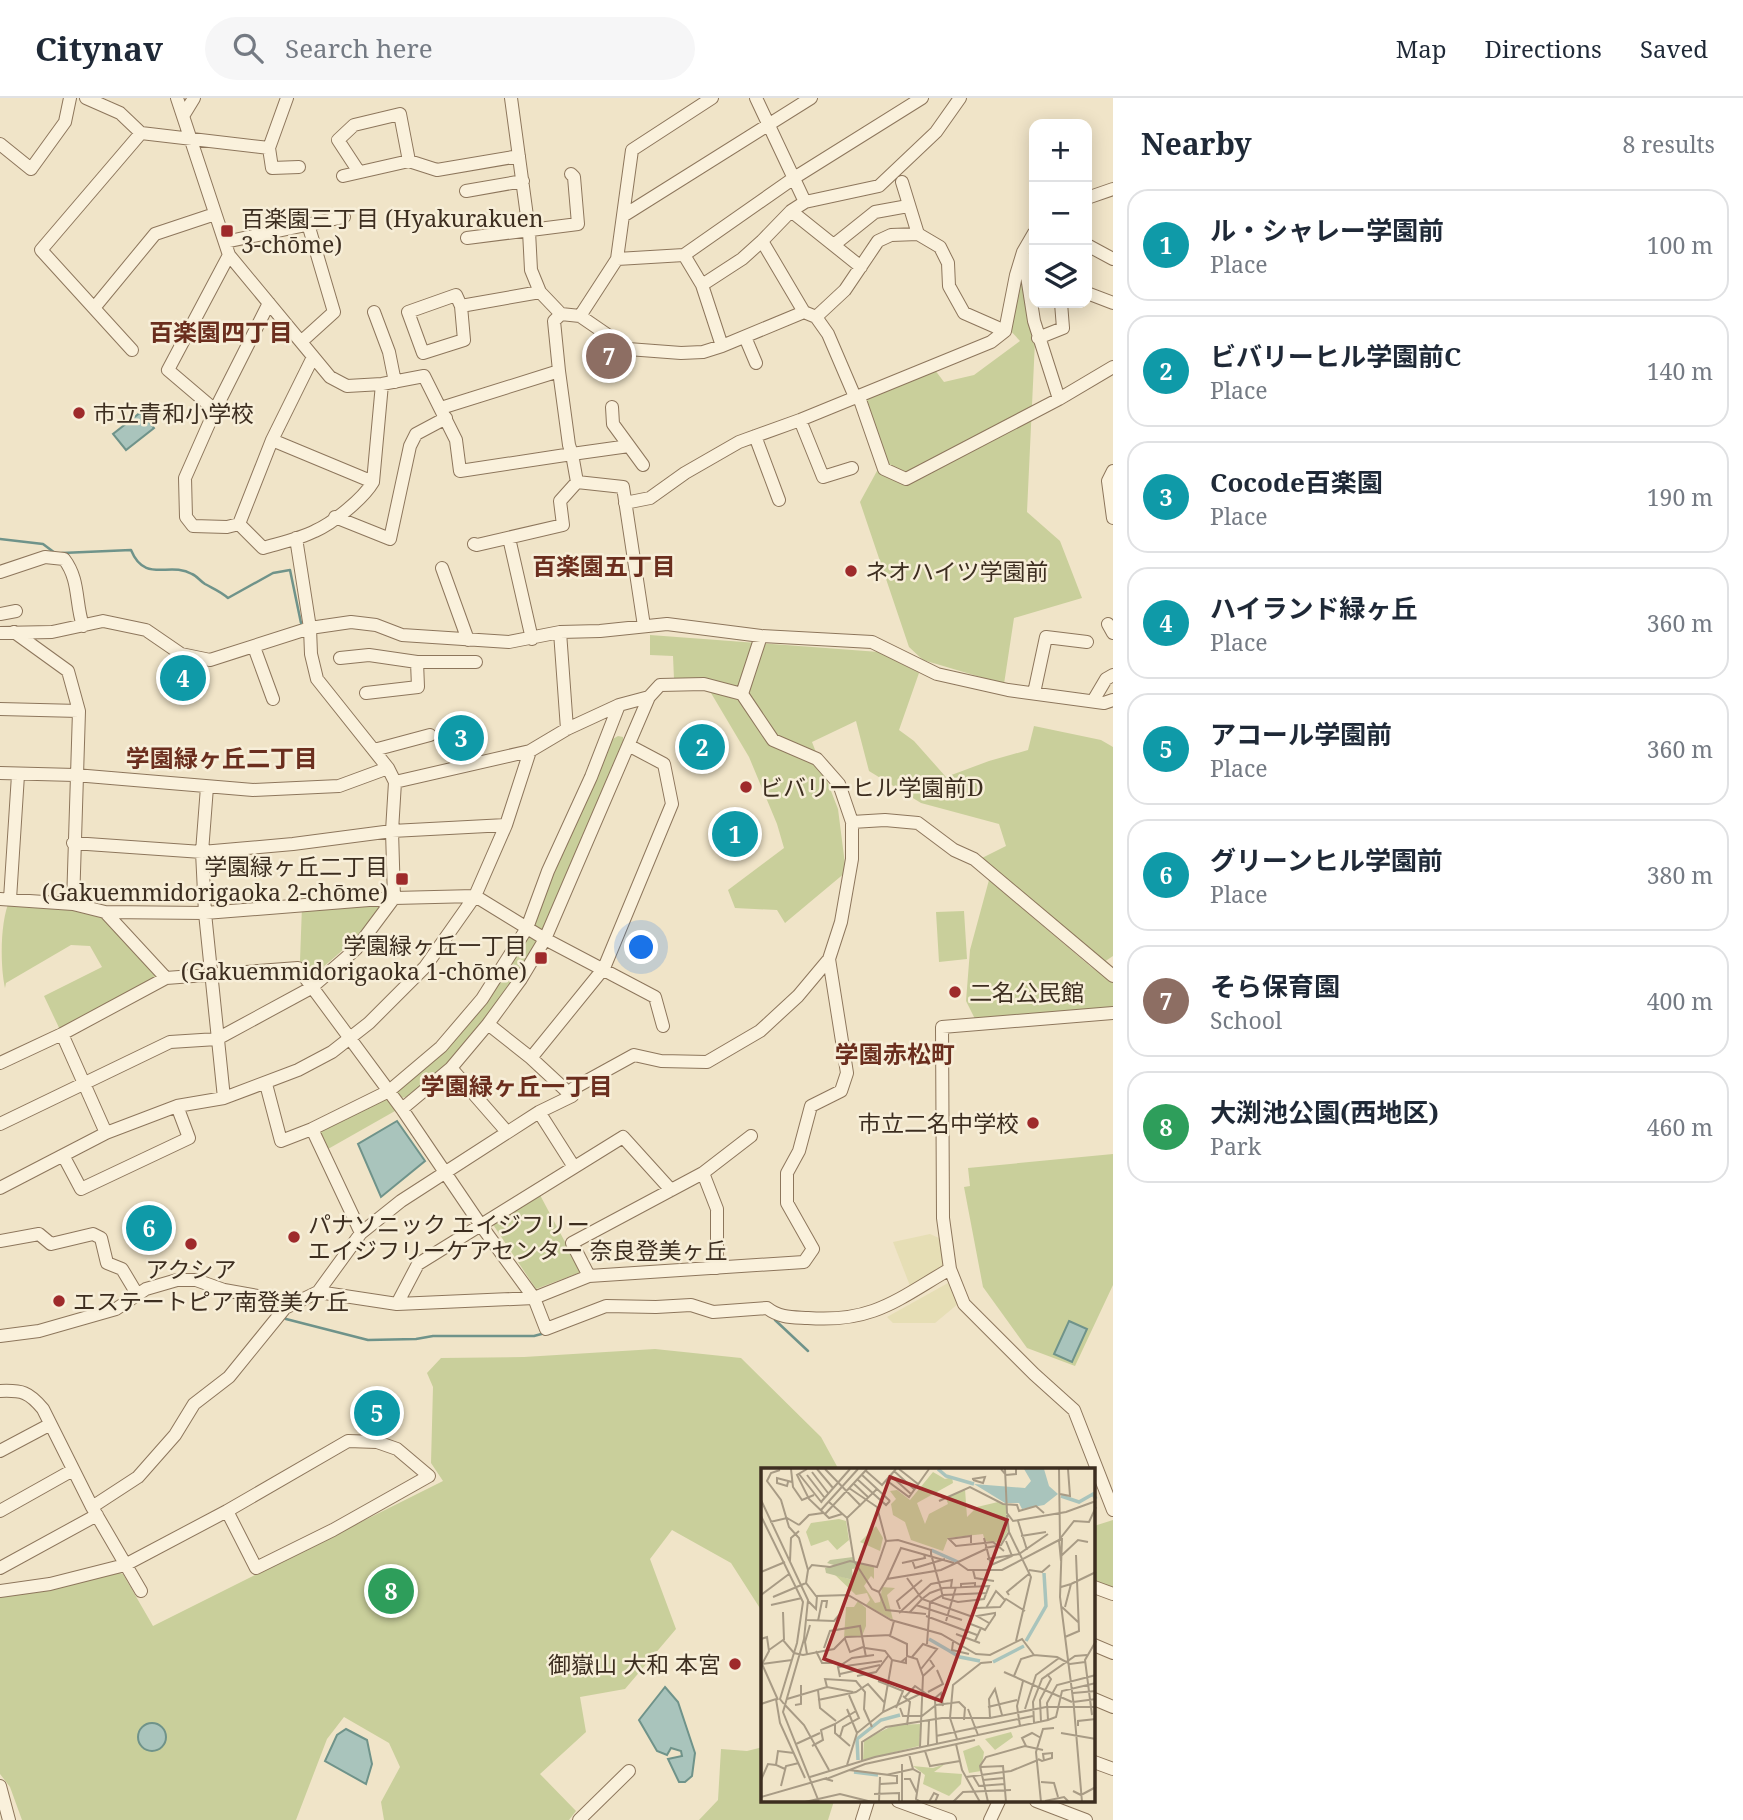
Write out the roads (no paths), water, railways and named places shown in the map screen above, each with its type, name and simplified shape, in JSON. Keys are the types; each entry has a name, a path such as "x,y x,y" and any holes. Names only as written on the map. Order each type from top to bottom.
{"street":[{"path":"0,144 31,169 65,122 71,98"},
{"path":"86,98 120,113 141,132 269,148"},
{"path":"177,98 229,255 330,377 348,386 389,383 424,376 456,440 460,471 629,446"},
{"path":"183,116 194,98"},
{"path":"287,98 269,148 272,168 299,167"},
{"path":"511,98 529,231 531,270 540,292 561,314 580,316 628,349 703,352 810,315 845,290 878,241 891,235 918,234 940,247 948,263 949,286 964,313 1005,331"},
{"path":"580,316 617,259 632,150 712,98"},
{"path":"756,98 805,202"},
{"path":"623,216 811,98"},
{"path":"617,259 684,255 794,178 922,98"},
{"path":"702,285 742,259 791,211 805,202 879,186 936,132 960,98"},
{"path":"359,172 338,140 354,125 400,114 409,161"},
{"path":"132,349 41,250 141,132"},
{"path":"344,176 409,161 437,170 519,156"},
{"path":"467,238 578,224 574,177 571,174"},
{"path":"466,191 523,181"},
{"path":"902,181 918,234"},
{"path":"1092,196 1113,189"},
{"path":"835,244 875,212 908,206"},
{"path":"791,211 861,267"},
{"path":"94,308 155,234 215,214"},
{"path":"225,242 344,217"},
{"path":"302,341 334,312 308,224"},
{"path":"762,242 810,315 828,334 855,397 860,400 884,469 906,479 1059,399 1113,367"},
{"path":"625,503 650,498 685,473 739,442 991,342 1005,331 1016,275 1029,242"},
{"path":"1092,248 1113,259"},
{"path":"1023,252 1038,338 1059,399"},
{"path":"215,410 168,370 229,255"},
{"path":"684,255 702,285 722,346"},
{"path":"461,306 540,292"},
{"path":"1092,294 1113,303"},
{"path":"456,295 461,306 464,340 423,353 408,312 456,295"},
{"path":"239,524 227,527 193,526 186,517 185,478 215,410 269,303"},
{"path":"1038,338 1063,328 1061,308"},
{"path":"239,524 262,548 313,533 367,492 373,482 389,383 389,352 374,312"},
{"path":"561,314 554,321 569,445 577,482"},
{"path":"745,337 756,363"},
{"path":"239,524 272,440 313,357"},
{"path":"335,517 390,539 410,446 416,434 443,413 559,371"},
{"path":"612,407 613,424 643,466"},
{"path":"800,420 823,477 852,468"},
{"path":"755,436 779,500"},
{"path":"272,440 373,482"},
{"path":"1113,471 1108,481 1113,518"},
{"path":"577,482 623,487 644,626"},
{"path":"474,544 564,525 560,501 577,482"},
{"path":"0,1124 170,1042 217,1039 312,988 356,949 394,898 391,831 395,782 388,768 317,679 311,653 310,628 296,538"},
{"path":"509,538 532,639"},
{"path":"0,572 46,557 64,559 72,570 78,587 78,612 83,626"},
{"path":"442,568 468,640"},
{"path":"0,614 16,611"},
{"path":"0,633 52,632 103,621 146,630 181,654 210,660 310,628 351,622 376,625 402,635 509,642 560,632 667,624 761,636 872,642 937,674 1007,690 1104,703 1113,700"},
{"path":"14,632 68,671 79,711 73,904"},
{"path":"560,632 567,729"},
{"path":"400,659 402,635"},
{"path":"743,694 761,636"},
{"path":"1034,693 1046,637 1087,642"},
{"path":"254,647 273,699"},
{"path":"340,659 369,655 417,662 476,662"},
{"path":"366,693 418,687 417,662"},
{"path":"1093,701 1106,679 1113,675"},
{"path":"0,1568 94,1511 138,1477 175,1435 194,1404 229,1377 285,1308 318,1292 361,1233 401,1200 539,1112 572,1096 575,1088 634,1055 661,1061 707,1062 760,1031 799,996 829,959 841,922 852,859 852,822 839,784 817,760 773,740 743,694 704,684 660,685 649,697 545,939 521,979 451,1069 402,1109"},
{"path":"395,782 530,751 567,729 619,705 649,697"},
{"path":"267,1084 281,1141 312,1129 389,1091 441,1047 474,1009 527,928 548,871 591,777 619,705"},
{"path":"0,709 79,711"},
{"path":"374,750 430,735"},
{"path":"531,1058 604,968 672,804 664,764 630,746"},
{"path":"0,1188 106,1133 177,1106 224,1098 267,1084 332,1052 349,1038 402,992 425,967 475,896 506,825 530,751"},
{"path":"0,774 75,775 253,790 339,786 388,768"},
{"path":"18,775 14,837 5,899 73,904 105,912 205,913 394,898 475,896 545,939 655,997 663,1026"},
{"path":"207,787 202,852 205,913 224,1098"},
{"path":"852,822 885,820 918,823 954,850 974,859 1113,976"},
{"path":"73,843 202,852 391,831 506,825"},
{"path":"0,836 14,837"},
{"path":"105,912 166,978"},
{"path":"318,1292 397,1304 534,1298 589,1276 804,1262 813,1249 787,1203 786,1172 799,1151 811,1106 841,1091 847,1073 829,959"},
{"path":"0,1063 62,1034 166,978 298,968 402,1109 534,1298 546,1329 606,1306 691,1305 713,1312 767,1308 778,1316 823,1320 853,1317 893,1304 950,1269"},
{"path":"1113,1013 942,1027 943,1218 950,1269 964,1304 1074,1410 1113,1510"},
{"path":"488,1024 531,1058 572,1096"},
{"path":"62,1034 106,1133"},
{"path":"451,1069 507,1132"},
{"path":"64,1157 81,1189 189,1138 177,1106"},
{"path":"539,1112 574,1167"},
{"path":"312,1129 361,1233"},
{"path":"589,1276 572,1243 703,1173 751,1136"},
{"path":"397,1304 418,1264 623,1137 671,1190"},
{"path":"703,1173 717,1209 717,1268"},
{"path":"0,1241 38,1234 51,1244 93,1234 102,1238 107,1263 122,1269 138,1294"},
{"path":"0,1336 38,1331 116,1309 146,1289 177,1280 196,1280 223,1290 280,1300 285,1308"},
{"path":"0,1391 19,1390 34,1398 43,1409 94,1511 141,1591"},
{"path":"0,1451 49,1425"},
{"path":"0,1591 50,1584 125,1565 228,1511 348,1441 377,1442 397,1449 429,1476 333,1531 256,1568 228,1511"},
{"path":"0,1511 73,1471"},
{"path":"1096,1588 1113,1594"},
{"path":"1096,1647 1113,1653"},
{"path":"1096,1700 1113,1707"},
{"path":"1096,1763 1113,1769"},
{"path":"579,1820 629,1771"},
{"path":"0,1788 6,1817"},
{"path":"862,1820 868,1802"},
{"path":"901,1802 950,1820"},
{"path":"990,1820 999,1802"},
{"path":"1039,1802 1086,1820"}],"water":[{"path":"141,412 154,428 126,450 113,434"},
{"path":"397,1121 425,1161 381,1197 358,1144"},
{"path":"1069,1321 1087,1329 1072,1362 1054,1354"},
{"path":"665,1687 678,1702 695,1753 692,1776 685,1782 679,1782 668,1759 682,1756 681,1751 671,1748 667,1755 657,1751 639,1720"},
{"path":"152,1723 162,1727 166,1737 162,1747 152,1751 142,1747 138,1737 142,1727"},
{"path":"346,1729 367,1740 372,1764 366,1784 325,1761 337,1735"}],"waterway":[{"path":"0,539 43,544 55,553"},
{"path":"62,553 131,550 143,566 194,575 228,598 273,573 290,570 301,623"},
{"path":"226,1296 275,1305 279,1311"},
{"path":"283,1316 368,1340 433,1336 534,1336 545,1333"},
{"path":"775,1320 808,1351"}],"place":[{"name":"百楽園三丁目 (Hyakurakuen 3-chōme)","path":"227,231"},
{"name":"そら保育園","path":"609,356"},
{"name":"市立青和小学校","path":"79,413"},
{"name":"ネオハイツ学園前","path":"851,571"},
{"name":"ハイランド緑ヶ丘","path":"183,678"},
{"name":"Cocode百楽園","path":"461,738"},
{"name":"ビバリーヒル学園前C","path":"702,747"},
{"name":"ビバリーヒル学園前D","path":"746,787"},
{"name":"ル・シャレー学園前","path":"735,834"},
{"name":"学園緑ヶ丘二丁目 (Gakuemmidorigaoka 2-chōme)","path":"402,879"},
{"name":"学園緑ヶ丘一丁目 (Gakuemmidorigaoka 1-chōme)","path":"541,958"},
{"name":"二名公民館","path":"955,992"},
{"name":"市立二名中学校","path":"1033,1123"},
{"name":"グリーンヒル学園前","path":"149,1228"},
{"name":"パナソニック エイジフリー エイジフリーケアセンター 奈良登美ヶ丘","path":"294,1237"},
{"name":"アクシア","path":"191,1244"},
{"name":"エステートピア南登美ケ丘","path":"59,1301"},
{"name":"アコール学園前","path":"377,1413"},
{"name":"大渕池公園(西地区)","path":"391,1591"},
{"name":"御嶽山 大和 本宮","path":"735,1664"}],"district":[{"name":"百楽園四丁目","path":"221,331"},
{"name":"百楽園五丁目","path":"604,565"},
{"name":"学園緑ヶ丘二丁目","path":"222,757"},
{"name":"学園赤松町","path":"895,1053"},
{"name":"学園緑ヶ丘一丁目","path":"517,1085"}]}
